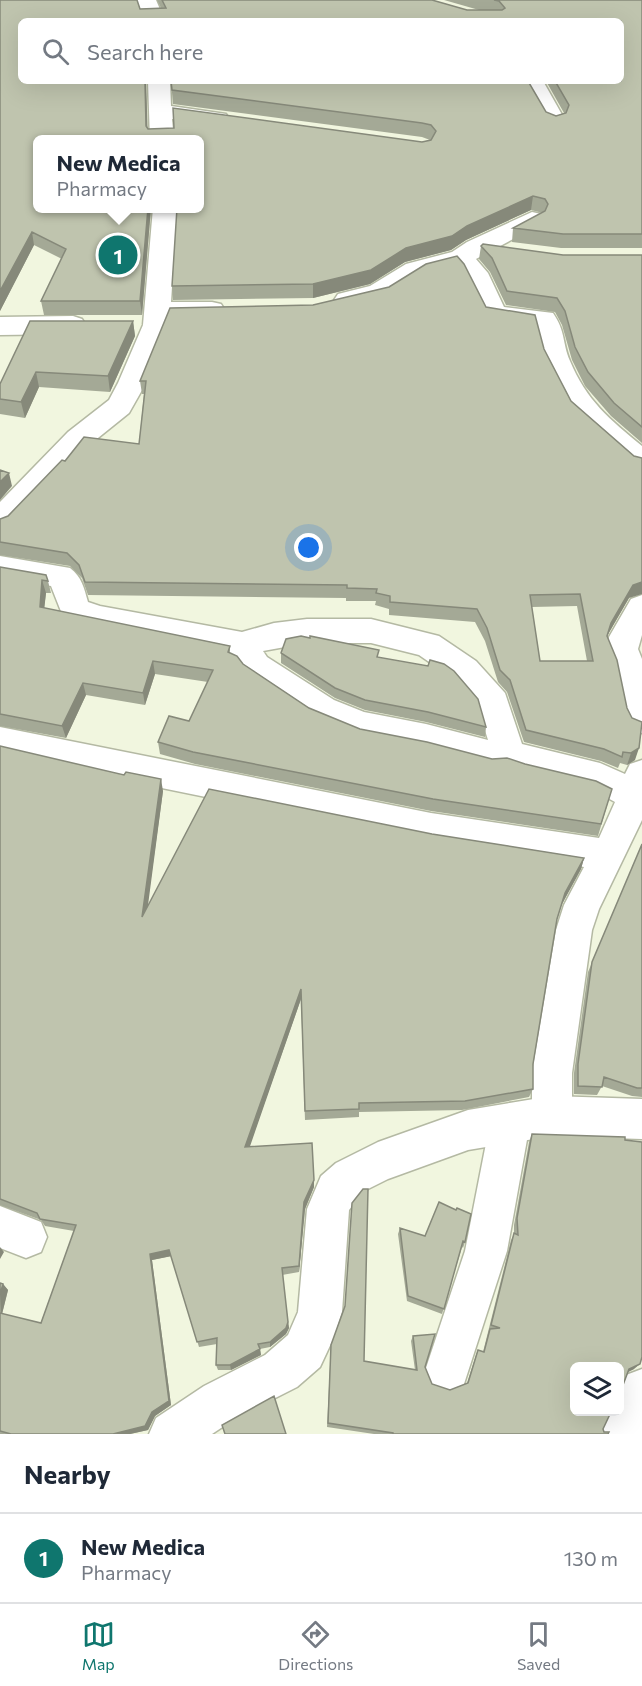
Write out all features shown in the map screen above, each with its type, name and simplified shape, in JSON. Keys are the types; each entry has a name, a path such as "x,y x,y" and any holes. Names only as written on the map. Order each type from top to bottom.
{"street":[{"path":"146,0 153,18"},
{"path":"159,84 162,135"},
{"path":"534,84 554,120"},
{"path":"161,111 244,122"},
{"path":"0,520 78,439 119,406 144,356 156,318 165,213"},
{"path":"324,305 379,292 415,270 468,252 532,219"},
{"path":"468,252 518,252"},
{"path":"468,252 474,273 495,314 544,319 551,332 552,347 557,362 580,406 642,461"},
{"path":"127,325 156,318 235,309"},
{"path":"0,326 94,325"},
{"path":"0,567 59,576 67,582 75,610 91,616 242,645 273,635 307,631 371,631 428,645 465,670 493,702 508,753"},
{"path":"642,607 625,637 622,649 632,672 642,719"},
{"path":"242,645 256,666 322,709 360,725 426,738 490,755 508,753 523,760 638,785 609,855 582,905 574,930 552,1073 552,1116"},
{"path":"0,741 431,828 609,855"},
{"path":"172,1434 220,1402 281,1371 304,1351 312,1337 320,1311 328,1209 336,1191 350,1177 378,1162 468,1130 552,1116 642,1119"},
{"path":"447,1371 486,1251 510,1123"},
{"path":"623,1434 642,1391"}],"building":[{"path":"0,0 137,0 140,9 166,8 162,0 432,0 467,10 502,10 505,8 499,1 494,0 642,0 642,234 563,234 513,228 545,211 548,204 545,199 533,196 467,226 452,236 406,248 371,270 313,284 172,286 177,213 204,213 204,135 33,135 33,213 148,213 140,301 41,301 66,249 32,232 0,291"},
{"path":"483,244 563,255 642,255 642,427 614,403 588,372 575,347 565,311 557,298 507,291 492,258 481,246"},
{"path":"457,256 464,264 486,307 535,315 544,349 571,401 634,456 642,458 642,582 633,585 611,623 607,636 617,660 627,708 632,718 642,722 639,748 631,753 623,752 622,757 604,749 526,730 510,680 500,670 487,628 477,609 390,602 390,596 376,593 377,589 347,588 347,585 85,582 79,565 67,553 0,542 0,519 8,516 62,460 65,461 84,437 139,444 146,381 140,381 170,308 313,305 389,287 426,264","holes":["580,594 593,661 540,661 530,595"]},
{"path":"30,321 133,321 108,376 36,372 21,402 0,399 0,384"},
{"path":"0,470 9,473 0,482"},
{"path":"0,567 46,575 48,581 42,580 40,607 230,646 228,652 237,656 243,664 309,708 360,729 427,742 492,759 507,758 596,781 612,789 601,824 433,799 193,752 158,742 169,716 189,721 213,670 153,661 143,693 83,683 62,726 0,714"},
{"path":"301,636 379,650 377,657 428,666 430,660 444,664 454,671 478,699 486,727 428,712 365,700 335,688 281,653 286,639"},
{"path":"0,746 124,775 126,772 161,779 142,917 209,789 432,834 584,858 565,893 557,919 533,1064 533,1089 465,1101 359,1103 359,1109 305,1111 301,989 245,1147 312,1143 314,1180 304,1202 299,1266 282,1268 288,1322 286,1328 270,1342 258,1344 260,1349 230,1365 216,1365 217,1338 197,1342 169,1250 150,1254 169,1401 152,1412 145,1426 113,1434 11,1434 0,1431 0,1313 41,1323 76,1225 40,1219 37,1213 0,1199"},
{"path":"642,844 642,1088 604,1077 602,1087 578,1086 578,1064 592,962"},
{"path":"532,1134 625,1137 625,1140 642,1142 642,1357 640,1364 629,1369 624,1382 624,1362 570,1362 570,1416 609,1416 603,1429 604,1432 609,1432 608,1434 393,1434 328,1423 331,1345 345,1306 352,1203 363,1189 368,1189 364,1361 417,1370 413,1336 435,1334 425,1367 432,1384 450,1390 468,1383 478,1350 484,1352 490,1329 500,1328 491,1325 514,1233 518,1235 517,1218"},
{"path":"439,1202 471,1214 465,1242 463,1241 444,1309 408,1296 400,1228 425,1236"},
{"path":"274,1396 286,1434 225,1434 222,1425"}],"place":[{"name":"New Medica","path":"118,255"}]}
